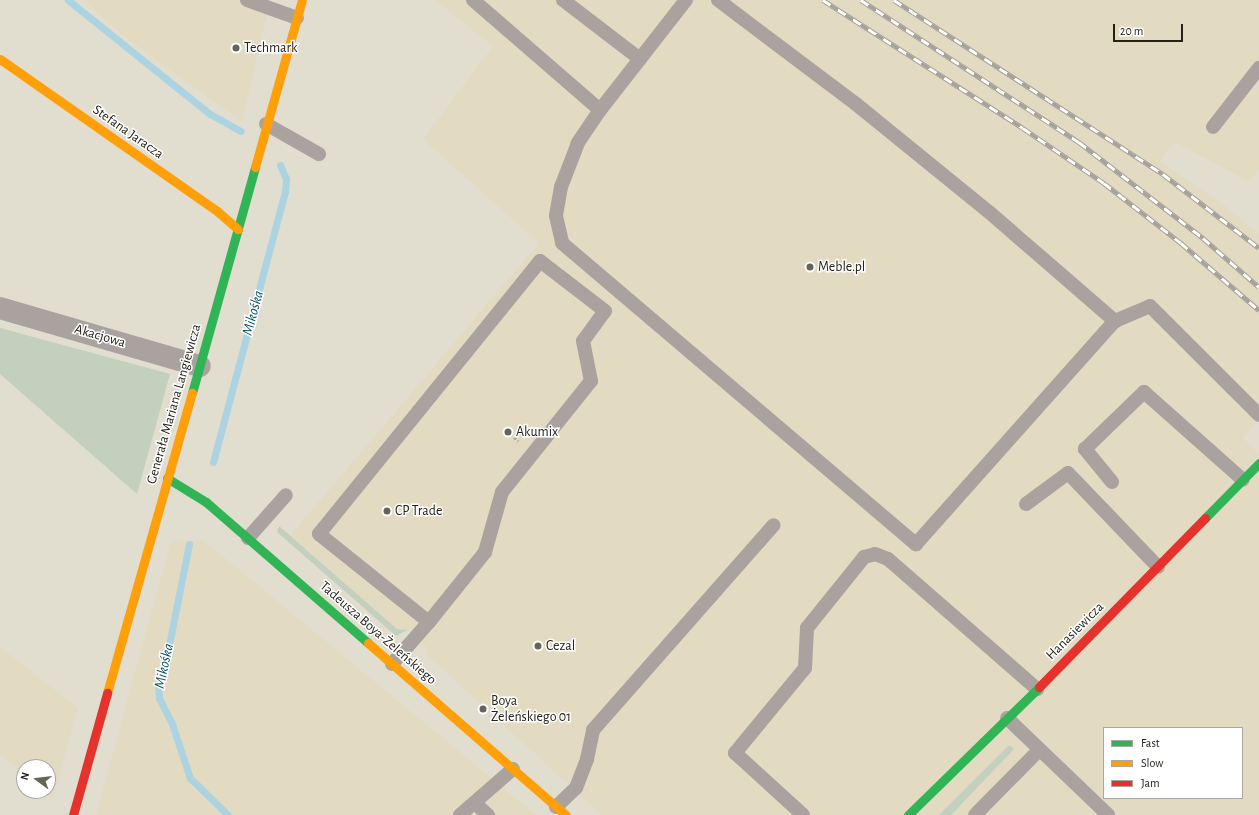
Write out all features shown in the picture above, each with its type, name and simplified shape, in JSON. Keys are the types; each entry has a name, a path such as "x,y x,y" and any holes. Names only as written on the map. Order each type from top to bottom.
{"street":[{"name":"Generała Mariana Langiewicza","path":"73,815 302,0"},
{"name":"Stefana Jaracza","path":"0,59 217,211 238,229"},
{"name":"Akacjowa","path":"0,308 200,366"},
{"name":"Hanasiewicza","path":"908,815 1037,689 1259,463"},
{"name":"Tadeusza Boya-Żeleńskiego","path":"167,478 206,502 561,811"}],"lane":[{"path":"247,0 297,18"},
{"path":"473,0 600,110"},
{"path":"562,0 640,59"},
{"path":"686,0 600,110 578,143 560,187 556,216 562,243 916,544 1115,321 1150,306 1259,415"},
{"path":"718,0 856,104 989,212 1115,321"},
{"path":"1213,127 1259,68"},
{"path":"266,124 319,154"},
{"path":"392,664 429,622 485,552 502,492 590,381 584,341 605,311 540,261 319,534 429,622"},
{"path":"1112,482 1084,449 1144,392 1243,480"},
{"path":"1026,504 1068,474 1158,567"},
{"path":"248,538 286,495"},
{"path":"561,811 576,788 587,759 593,730 774,525"},
{"path":"803,815 735,753 805,668 807,628 864,557 876,554 888,559 1037,689"},
{"path":"1007,718 1108,815"},
{"path":"975,815 1039,750"},
{"path":"460,815 513,769"},
{"path":"475,803 488,815"}],"shaded area":[{"path":"83,0 270,0 242,122 122,35"},
{"path":"435,0 1259,0 1259,170 1248,181 1175,142 1160,161 1229,209 1259,234 1259,420 1243,438 1259,454 1259,815 602,815 426,654 426,647 408,631 397,629 290,536 539,243 423,139 493,46"},
{"path":"203,540 536,815 96,815 171,541"},
{"path":"0,647 78,708 56,788 56,759 16,759 16,768 0,754"}],"green space":[{"path":"0,328 170,374 137,494 0,374"},
{"path":"279,526 397,629 407,630 396,636 277,532"},
{"path":"1009,745 1014,749 951,815 939,815"}],"waterway":[{"name":"Mikośka","path":"68,0 210,114 241,131"},
{"name":"Mikośka","path":"213,462 285,191 286,179 280,165"},
{"name":"Mikośka","path":"189,544 165,665 158,686 159,698 172,724 190,778 228,815"}],"railway":[{"path":"823,0 1023,128 1104,183 1181,243 1259,310"},
{"path":"861,0 1079,142 1203,238 1259,287"},
{"path":"894,0 1163,174 1259,248"}],"traffic: fast":[{"path":"192,393 255,167"},
{"path":"1205,518 1259,463"},
{"path":"167,478 206,502 368,643"},
{"path":"908,815 1039,687"}],"traffic: slow":[{"path":"255,167 302,0"},
{"path":"0,59 217,211 238,229"},
{"path":"107,693 192,393"},
{"path":"368,643 566,815"}],"traffic: jam":[{"path":"1039,687 1205,518"},
{"path":"73,815 107,693"}],"place":[{"name":"Techmark","path":"236,48"},
{"name":"Meble.pl","path":"810,267"},
{"name":"Akumix","path":"508,432"},
{"name":"CP Trade","path":"387,511"},
{"name":"Cezal","path":"538,646"},
{"name":"Boya Żeleńskiego 01","path":"483,709"}]}
